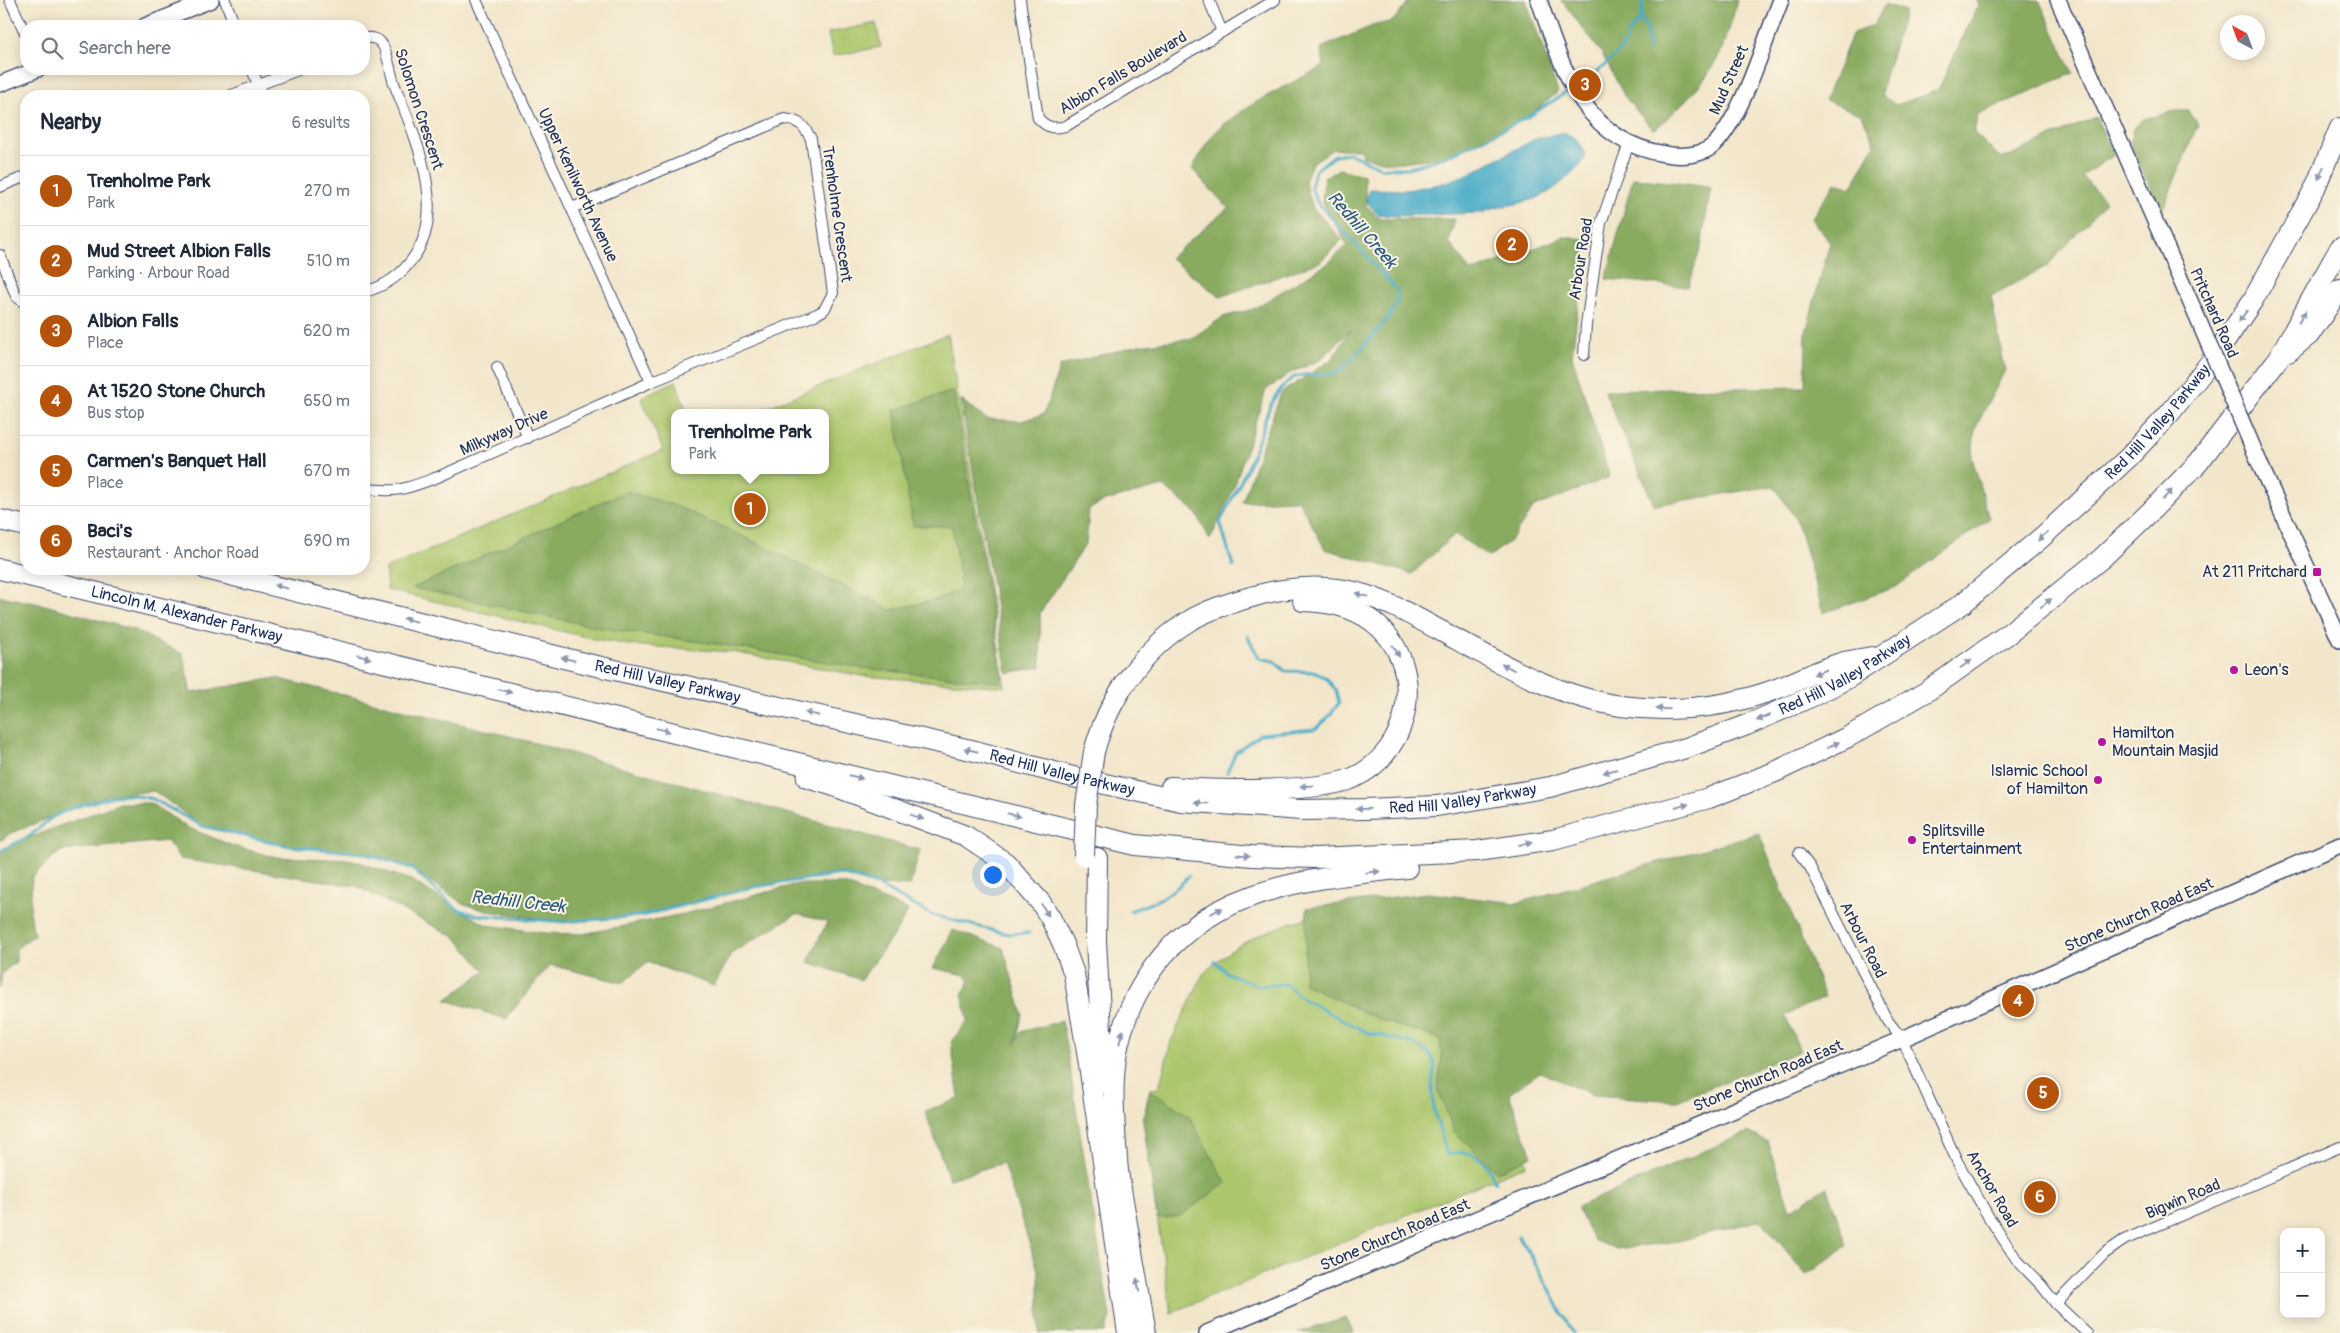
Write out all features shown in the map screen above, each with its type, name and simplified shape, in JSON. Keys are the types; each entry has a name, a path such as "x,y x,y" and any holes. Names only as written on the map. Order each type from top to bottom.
{"highway":[{"name":"Red Hill Valley Parkway","path":"230,575 588,664 971,750 1069,776 1181,801 1301,810 1437,806 1550,787 1686,748 1815,696 1884,655 1962,604 2041,538 2129,457 2170,414 2213,359 2253,300 2315,188 2340,128"},
{"path":"690,737 1135,845 1252,856 1316,858 1477,851 1553,840 1709,798 1775,772 1848,737 1926,692 2008,634 2102,558 2198,463 2278,360 2340,248"},
{"path":"2278,360 2309,335 2340,289"},
{"path":"0,520 20,525"},
{"name":"Lincoln M. Alexander Parkway","path":"0,569 20,574"},
{"name":"Lincoln M. Alexander Parkway","path":"25,575 690,737"},
{"path":"1088,1058 1083,929 1099,807 1100,753 1103,724 1118,694 1144,659 1158,644 1178,628 1199,615 1230,602 1274,590 1296,588 1340,589 1365,595 1418,619 1530,678 1561,691 1620,706 1672,709 1704,707 1777,689 1840,663 1884,655"},
{"path":"1069,776 1183,788 1252,789 1340,783 1368,769 1394,743 1404,719 1407,704 1408,688 1404,666 1387,637 1372,621 1359,613 1333,604 1298,600 1264,605 1228,615 1198,630 1152,667 1123,709 1100,753"},
{"path":"690,737 720,753 831,785 966,836 1006,862 1041,903 1063,944 1074,974 1128,1333"},
{"path":"1118,1173 1114,1078 1121,1033 1135,997 1146,977 1160,958 1186,932 1220,909 1263,891 1347,874 1450,863 1477,851"},
{"path":"1091,857 1098,998 1108,1123 1146,1333"}],"main road":[{"path":"160,20 212,0"},
{"name":"Mud Street","path":"1539,0 1563,67 1580,100 1595,117 1616,136 1629,143 1661,154 1680,157 1713,145 1727,128 1738,108 1781,0"},
{"name":"Pritchard Road","path":"2058,0 2263,471 2340,640"},
{"path":"0,84 23,75"},
{"name":"Stone Church Road East","path":"1208,1333 1902,1039 2340,846"}],"street":[{"path":"10,0 20,22"},
{"path":"225,0 233,20"},
{"name":"Upper Kenilworth Avenue","path":"476,0 651,382"},
{"name":"Albion Falls Boulevard","path":"1020,0 1038,118 1045,127 1055,128 1066,126 1275,0"},
{"path":"1208,0 1222,32"},
{"name":"Solomon Crescent","path":"370,37 378,40 384,46 389,72 414,134 425,172 428,203 427,229 417,254 401,274 379,288 370,290"},
{"path":"254,75 260,90"},
{"path":"245,90 285,75"},
{"name":"Trenholme Crescent","path":"572,208 784,119 796,120 803,124 811,139 834,287 828,304 817,314 651,382"},
{"name":"Arbour Road","path":"1584,355 1586,324 1601,223 1629,143"},
{"path":"0,187 20,179"},
{"path":"0,255 16,296 20,299"},
{"path":"497,366 528,438"},
{"name":"Milkyway Drive","path":"370,489 384,491 403,490 528,438 651,382"},
{"name":"Arbour Road","path":"1799,853 1810,866 1888,1021 1902,1039"},
{"name":"Anchor Road","path":"1902,1039 1957,1161 1988,1216 2017,1260 2056,1304 2087,1333"},
{"name":"Bigwin Road","path":"2056,1304 2104,1254 2124,1240 2340,1147"}],"green space":[{"path":"1410,0 1526,0 1558,92 1528,117 1445,157 1392,163 1363,157 1361,149 1333,149 1312,163 1305,182 1313,208 1342,240 1320,262 1220,297 1170,258 1228,208 1192,169 1206,144 1222,126 1249,106 1324,66 1321,48 1372,26 1393,21"},
{"path":"1561,0 1737,0 1725,41 1711,69 1688,98 1657,128 1652,129 1625,97 1601,52"},
{"path":"1976,0 2039,0 2073,73 1978,114 1974,133 2002,159 2096,117 2114,155 2082,176 2106,202 2047,266 1991,296 2005,370 1975,429 1972,457 1989,519 1896,587 1823,613 1797,521 1774,486 1654,505 1604,390 1805,387 1806,332 1830,242 1811,219 1835,183 1851,188 1875,144 1862,115 1825,100 1853,33 1874,25 1885,4 1905,11 1881,95 1896,105 1938,90 1979,3"},
{"path":"876,23 881,47 833,56 828,33"},
{"path":"2175,111 2189,111 2198,124 2162,211 2130,145 2132,130 2144,119"},
{"path":"1339,169 1364,175 1366,205 1380,219 1455,219 1449,242 1471,272 1564,237 1586,239 1572,356 1610,477 1534,507 1510,541 1489,557 1455,534 1412,574 1325,549 1298,500 1242,502 1281,393 1331,360 1351,330 1320,360 1290,373 1266,390 1234,487 1210,540 1196,513 1163,486 1105,501 1089,509 1086,544 1040,613 1041,667 1007,673 961,400 986,419 1021,421 1044,414 1060,366 1139,345 1192,338 1223,317 1253,309 1327,264 1347,245 1322,201 1324,178"},
{"path":"1633,178 1711,187 1701,247 1688,287 1606,279"},
{"path":"948,334 1005,687 863,676 732,652 629,645 594,639 387,590 385,569 663,450 641,397 676,381 686,409 671,409 671,474 829,474 829,409 763,409"},
{"path":"953,391 1003,683 862,668 723,645 601,628 413,588 626,491 676,506 749,539 891,610 939,599 961,588 952,526 913,526 894,410"},
{"path":"0,596 45,605 134,630 183,654 191,693 276,678 513,737 920,850 910,886 877,885 841,874 754,887 641,916 563,922 486,911 462,903 411,868 363,853 289,846 202,826 154,791 108,795 11,833 0,841"},
{"path":"119,803 150,803 187,827 233,846 275,857 353,860 413,881 457,909 487,925 545,933 583,934 684,914 798,884 844,884 908,910 898,929 861,980 808,962 827,922 796,914 732,953 714,986 647,962 623,983 550,965 506,1019 446,1000 485,971 455,937 356,886 180,859 167,841 61,851 32,877 30,912 34,935 16,949 16,962 2,973 0,988 0,851"},
{"path":"1759,833 1825,997 1785,1015 1800,1051 1677,1101 1593,1095 1540,1072 1509,1094 1532,1156 1497,1172 1454,1131 1437,1087 1442,1059 1440,1039 1383,1021 1304,984 1307,908 1427,893 1517,903"},
{"path":"1371,902 1468,1032 1527,1165 1171,1313 1143,1120 1150,1089 1159,1088 1171,1041 1203,974 1220,958 1240,945 1281,926"},
{"path":"953,930 1003,948 1023,1014 1015,1044 1020,1032 1062,1021 1110,1317 1105,1333 1080,1333 1080,1331 1079,1333 1039,1333 1039,1273 1003,1163 949,1179 925,1111 959,1099 951,1042 968,1020 962,994 970,981 965,975 933,968"},
{"path":"1150,1089 1189,1116 1226,1183 1180,1216 1157,1219 1143,1120"},
{"path":"1748,1132 1768,1142 1790,1210 1827,1187 1847,1246 1806,1275 1761,1220 1679,1241 1617,1249 1594,1241 1577,1207"},
{"path":"1346,1318 1354,1333 1297,1333"}],"water":[{"path":"1560,133 1571,136 1577,141 1584,151 1584,160 1571,175 1557,186 1533,200 1481,213 1393,216 1377,214 1366,201 1369,189 1407,190 1444,183 1470,173 1535,139"}],"waterway":[{"name":"Redhill Creek","path":"1577,86 1593,76 1622,49 1630,30 1641,19 1643,0"},
{"path":"1641,19 1646,28 1649,49"},
{"name":"Redhill Creek","path":"1233,566 1220,522 1247,468 1271,403 1282,387 1291,379 1301,375 1331,374 1341,370 1378,330 1397,302 1397,290 1317,202 1311,187 1315,171 1335,155 1349,153 1381,168 1408,168 1445,157 1528,117 1570,90"},
{"name":"Redhill Creek","path":"1227,772 1236,752 1260,734 1315,729 1326,720 1339,703 1336,691 1327,679 1316,672 1285,671 1274,661 1259,658 1247,635"},
{"name":"Redhill Creek","path":"0,851 30,836 51,818 69,809 113,796 132,795 153,799 202,826 289,846 363,853 411,868 457,909 476,915 563,922 641,916 754,887 841,874 877,885 932,915 1008,934 1029,933"},
{"name":"Redhill Creek","path":"1130,911 1162,898 1189,876"},
{"path":"1215,961 1227,973 1258,986 1286,984 1303,999 1368,1033 1410,1042 1430,1054 1435,1064 1432,1086 1434,1110 1447,1155 1464,1153 1477,1157 1488,1167 1495,1182"},
{"path":"1518,1236 1533,1259 1573,1333"}],"place":[{"name":"Albion Falls","path":"1585,85"},
{"name":"Mud Street Albion Falls","path":"1512,245"},
{"name":"Trenholme Park","path":"750,509"},
{"name":"At 211 Pritchard","path":"2317,572"},
{"name":"Leon's","path":"2234,670"},
{"name":"Hamilton Mountain Masjid","path":"2102,742"},
{"name":"Islamic School of Hamilton","path":"2098,780"},
{"name":"Splitsville Entertainment","path":"1912,840"},
{"name":"At 1520 Stone Church","path":"2018,1001"},
{"name":"Carmen's Banquet Hall","path":"2043,1093"},
{"name":"Baci's","path":"2040,1197"}]}
